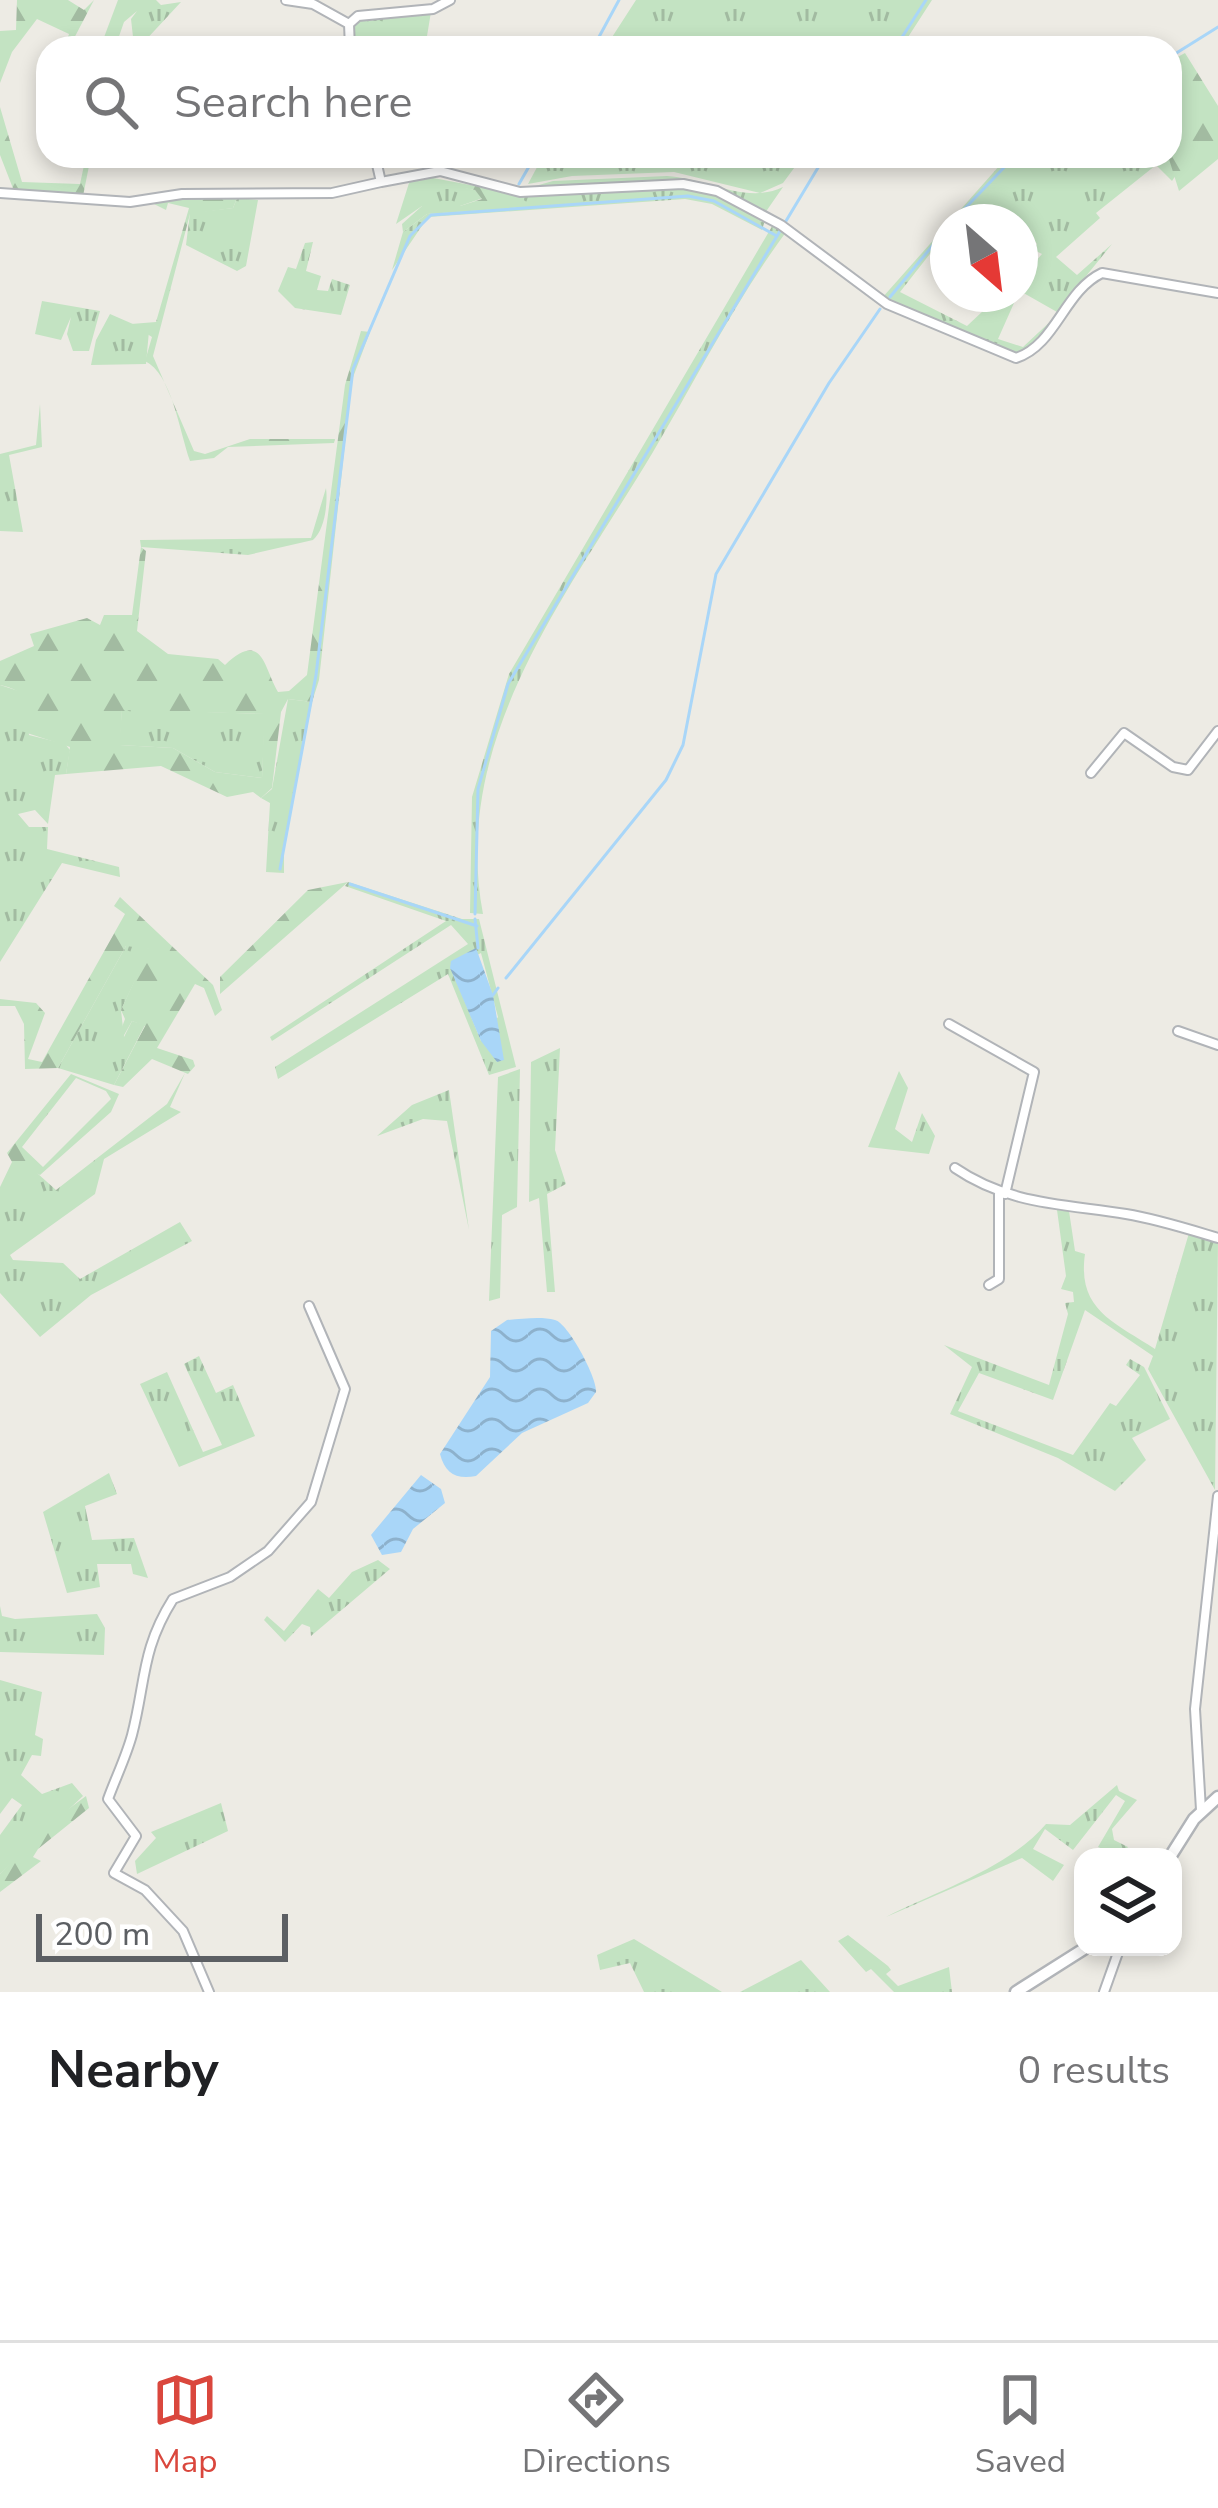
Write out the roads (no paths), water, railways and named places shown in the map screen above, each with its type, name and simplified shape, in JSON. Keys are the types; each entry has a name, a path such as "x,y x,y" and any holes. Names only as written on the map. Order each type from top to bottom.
{"street":[{"path":"286,0 313,4 349,24"},
{"path":"349,24 370,12 433,9 450,0"},
{"path":"349,24 350,36"},
{"path":"378,168 381,182"},
{"path":"0,193 130,202 182,194 332,193 440,171 520,192 682,184 717,191 781,225 887,304 1016,358 1034,348 1076,292 1102,273 1218,293"},
{"path":"1090,773 1124,733 1174,767 1188,770 1218,730"},
{"path":"949,1024 1034,1072 1002,1192 999,1279 988,1285"},
{"path":"1178,1031 1218,1045"},
{"path":"955,1168 1002,1192 1047,1207 1134,1215 1218,1238"},
{"path":"209,1992 183,1931 145,1891 115,1873 136,1836 108,1799 134,1729 147,1645 163,1626 173,1599 230,1577 268,1551 311,1502 345,1389 309,1306"},
{"path":"1201,1810 1195,1709 1218,1496"},
{"path":"1176,1848 1201,1810 1218,1797"},
{"path":"1016,1992 1074,1956"},
{"path":"1104,1992 1117,1956"}],"water":[{"path":"476,948 493,995 504,1060 497,1062 481,1041 450,968 451,961"},
{"path":"544,1318 561,1323 581,1352 596,1392 588,1403 522,1433 476,1476 457,1476 440,1454 490,1377 491,1331 507,1320"},
{"path":"421,1475 441,1489 445,1503 413,1529 401,1552 382,1555 371,1535"}],"waterway":[{"path":"600,36 619,0"},
{"path":"903,36 926,0"},
{"path":"1182,50 1218,27"},
{"path":"519,184 528,168"},
{"path":"475,914 478,789 508,684 818,168"},
{"path":"969,204 1004,168"},
{"path":"280,869 316,675 353,369 410,236 431,215 688,196 714,201 775,235"},
{"path":"890,297 930,249"},
{"path":"506,978 666,780 683,745 716,574 829,383 880,309"},
{"path":"350,884 477,926"},
{"path":"475,919 478,948"},
{"path":"493,995 498,988"}]}
